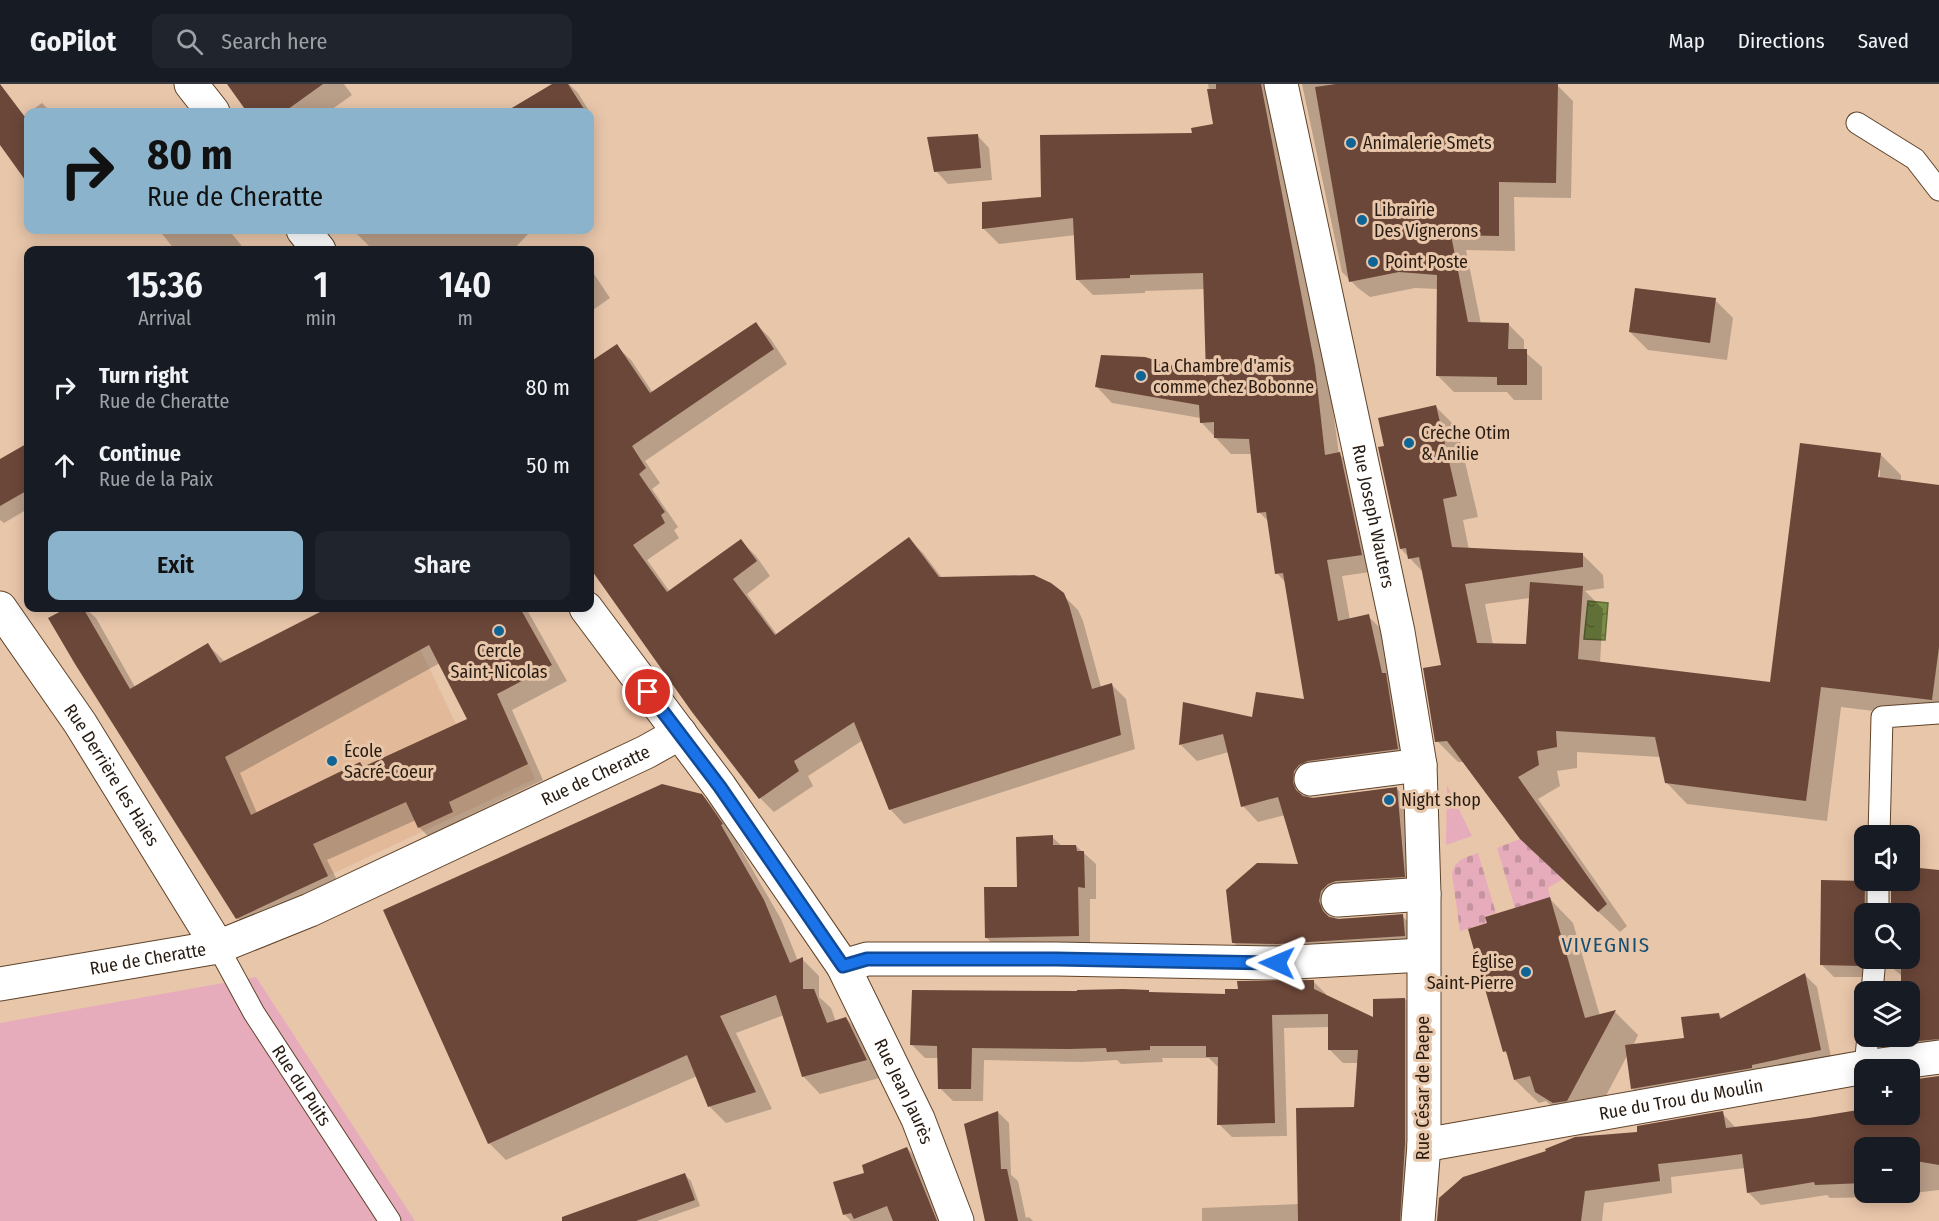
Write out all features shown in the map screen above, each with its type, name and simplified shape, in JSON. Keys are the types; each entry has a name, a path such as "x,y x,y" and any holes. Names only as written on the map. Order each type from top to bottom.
{"street":[{"path":"191,84 210,108"},
{"name":"Rue Joseph Wauters","path":"1281,84 1398,632 1420,765 1424,955"},
{"path":"306,234 316,246"},
{"name":"Rue Derrière les Haies","path":"0,608 80,723 218,947"},
{"path":"589,612 720,787 843,966 867,959 1056,959 1277,963 1424,955"},
{"name":"Rue de Cheratte","path":"0,984 218,947 310,910 646,752 680,733"},
{"path":"1311,779 1420,765"},
{"path":"1338,900 1424,894"},
{"name":"Rue César de Paepe","path":"1419,1221 1424,1145 1424,955"},
{"name":"Rue Jean Jaurès","path":"843,966 918,1119 957,1221"},
{"name":"Rue du Trou du Moulin","path":"1424,1145 1867,1052 1939,1057"}],"lane":[{"path":"1857,123 1915,159 1939,190"},
{"path":"1879,825 1882,717 1939,713"},
{"name":"Rue du Puits","path":"218,947 254,1013 390,1221"}],"shaded area":[{"name":"École Sacré-Coeur","path":"318,612 414,612 420,621 419,647 470,753 514,732 535,779 236,919 199,858 220,663"}],"green space":[{"path":"1447,785 1472,836 1446,845"},
{"path":"1520,839 1563,879 1548,888 1552,904 1532,910 1515,908 1497,848"},
{"path":"1478,853 1496,913 1485,916 1487,923 1460,931 1453,869 1458,862"},
{"path":"256,977 415,1221 0,1221 0,1023"}],"water":[{"path":"1588,601 1608,603 1605,640 1584,639"}],"building":[{"path":"0,84 24,116 24,178 0,145"},
{"path":"227,84 323,84 290,108 244,108"},
{"path":"552,84 568,84 583,108 512,108"},
{"path":"1216,84 1261,84 1315,366 1325,455 1340,452 1362,555 1327,560 1338,621 1369,614 1382,673 1386,673 1398,749 1308,761 1299,765 1294,771 1293,782 1296,790 1303,796 1313,798 1397,787 1405,877 1336,881 1328,884 1321,891 1319,901 1323,911 1329,917 1339,919 1403,914 1405,936 1277,944 1232,943 1226,890 1257,863 1298,864 1278,797 1241,807 1223,734 1179,745 1183,702 1252,717 1256,692 1304,699 1283,573 1275,574 1266,512 1257,513 1249,439 1214,438 1214,422 1200,423 1199,405 1095,387 1101,355 1145,357 1206,376 1203,273 1130,275 1130,278 1076,280 1073,218 982,229 982,202 1041,197 1040,135 1192,133 1191,128 1213,124 1207,89 1216,89"},
{"path":"1336,84 1558,84 1556,183 1499,182 1499,236 1451,235 1468,322 1509,323 1508,349 1527,349 1527,385 1497,385 1497,377 1436,376 1437,275 1399,272 1349,282 1315,87"},
{"path":"978,134 981,168 934,172 927,137"},
{"path":"1635,288 1716,298 1710,343 1629,332"},
{"path":"756,322 774,349 632,446 646,468 639,474 665,512 661,515 665,523 633,545 667,592 741,539 757,561 733,579 775,635 909,537 939,577 1034,575 1051,583 1064,593 1092,689 1112,683 1121,735 889,810 854,722 794,761 799,771 759,799 692,712 594,574 594,359 617,344 650,393"},
{"path":"1436,405 1457,496 1443,499 1452,547 1583,553 1583,567 1465,584 1477,643 1526,644 1530,582 1583,586 1578,659 1770,682 1800,443 1881,453 1878,477 1939,485 1939,647 1932,700 1821,687 1806,801 1665,783 1655,737 1556,731 1557,747 1537,751 1539,765 1518,777 1607,904 1598,912 1520,839 1447,741 1435,742 1423,668 1441,665 1419,557 1408,559 1406,548 1400,549 1378,447 1384,446 1378,418"},
{"path":"24,445 24,492 0,506 0,459"},
{"name":"École Sacré-Coeur","path":"59,612 85,612 130,689 208,643 220,663 320,612 522,612 552,665 497,694 528,764 449,802 453,812 418,828 406,802 313,844 328,876 236,919 48,618","holes":["429,645 467,719 363,767 360,762 251,815 225,757"]},
{"path":"662,784 702,794 705,798 723,824 721,825 764,900 790,963 803,957 803,989 814,989 827,1023 846,1017 867,1060 802,1077 776,995 720,1016 756,1092 708,1107 687,1055 488,1144 383,910"},
{"path":"1053,835 1053,845 1076,845 1077,851 1084,851 1085,888 1078,887 1079,936 985,938 984,887 1017,887 1016,837"},
{"path":"1920,868 1939,870 1939,1039 1920,1041 1920,981 1901,981 1901,969 1920,969 1920,903 1891,903 1891,891 1920,891"},
{"path":"1821,880 1854,881 1854,891 1865,891 1865,903 1854,903 1854,966 1820,965"},
{"name":"Église Saint-Pierre","path":"1550,897 1585,1018 1616,1010 1567,1101 1553,1103 1535,1092 1530,1076 1514,1080 1506,1051 1503,1052 1468,929 1487,923 1485,917"},
{"path":"1805,973 1821,1050 1752,1065 1752,1068 1631,1089 1625,1045 1684,1038 1681,1017 1719,1013 1720,1019"},
{"path":"1314,980 1314,989 1373,1017 1373,999 1405,998 1405,1144 1400,1221 1298,1221 1296,1108 1354,1107 1358,1050 1328,1050 1328,1014 1272,1015 1275,1123 1217,1125 1218,1057 1206,1057 1206,1046 1150,1046 1150,1050 1107,1052 1106,1048 972,1048 971,1089 938,1089 937,1046 910,1045 912,990 1123,989 1225,994 1225,989 1238,989 1237,981"},
{"path":"1939,1076 1939,1165 1920,1162 1920,1137 1854,1137 1854,1183 1815,1185 1814,1182 1747,1193 1742,1154 1658,1164 1660,1181 1585,1191 1581,1221 1437,1221 1439,1198 1463,1177 1546,1151 1545,1149 1575,1137 1637,1132 1637,1126 1723,1111 1726,1128 1854,1111 1854,1125 1920,1125 1920,1079"},
{"path":"998,1111 1001,1169 1007,1169 1018,1221 985,1221 964,1124"},
{"path":"907,1147 937,1221 893,1221 887,1206 854,1219 851,1213 843,1215 833,1182 864,1173 862,1165"},
{"path":"685,1173 695,1200 636,1221 562,1221 562,1217"}],"place":[{"name":"Animalerie Smets","path":"1351,143"},
{"name":"Librairie Des Vignerons","path":"1362,220"},
{"name":"Point Poste","path":"1373,262"},
{"name":"La Chambre d'amis comme chez Bobonne","path":"1141,376"},
{"name":"Crèche Otim & Anilie","path":"1409,443"},
{"name":"Cercle Saint-Nicolas","path":"499,631"},
{"name":"École Sacré-Coeur","path":"332,761"},
{"name":"Night shop","path":"1389,800"},
{"name":"Église Saint-Pierre","path":"1526,972"}],"district":[{"name":"VIVEGNIS","path":"1606,945"}],"route":[{"path":"648,692 720,787 843,966 867,959 1056,959 1277,963"}]}
